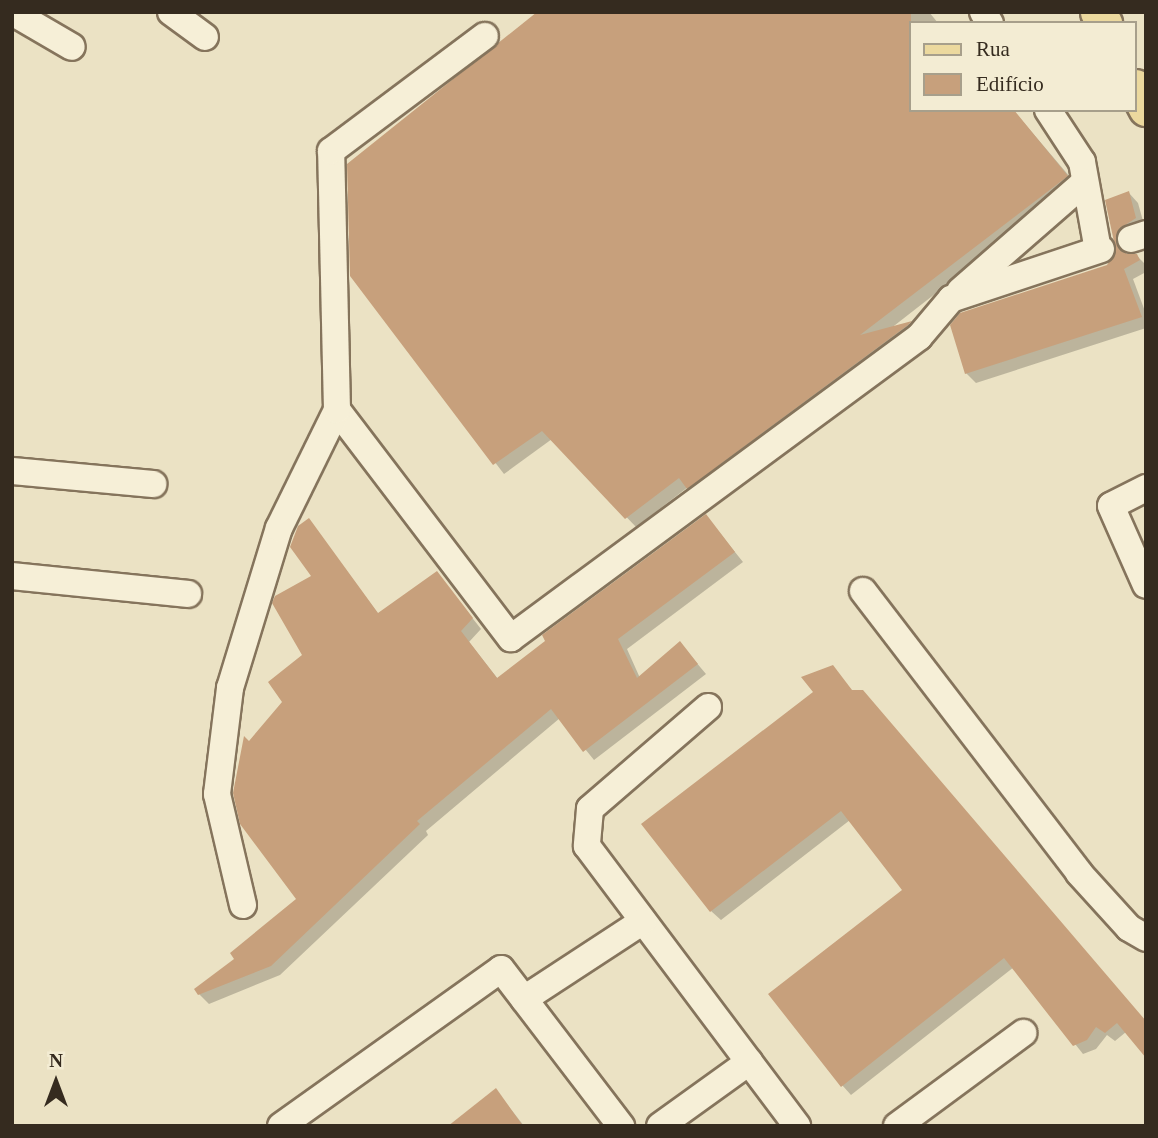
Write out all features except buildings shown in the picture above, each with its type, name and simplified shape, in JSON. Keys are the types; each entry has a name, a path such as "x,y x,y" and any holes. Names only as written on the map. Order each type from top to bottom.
{"main road":[{"path":"1137,91 1146,108"}],"street":[{"path":"12,12 72,47"},
{"path":"171,12 205,37"},
{"path":"243,905 217,794 230,688 279,528 337,410 331,151 485,36"},
{"path":"950,299 1099,249 1082,162 1049,112"},
{"path":"337,410 511,638 919,337 950,299 1085,182"},
{"path":"12,471 153,484"},
{"path":"1146,488 1111,506 1146,585"},
{"path":"12,576 188,594"},
{"path":"863,591 1079,873 1129,928 1146,938"},
{"path":"708,706 590,809 587,846 797,1126"},
{"path":"524,999 643,921"},
{"path":"281,1126 500,969 621,1126"},
{"path":"897,1126 1023,1033"},
{"path":"660,1126 749,1062"}]}
